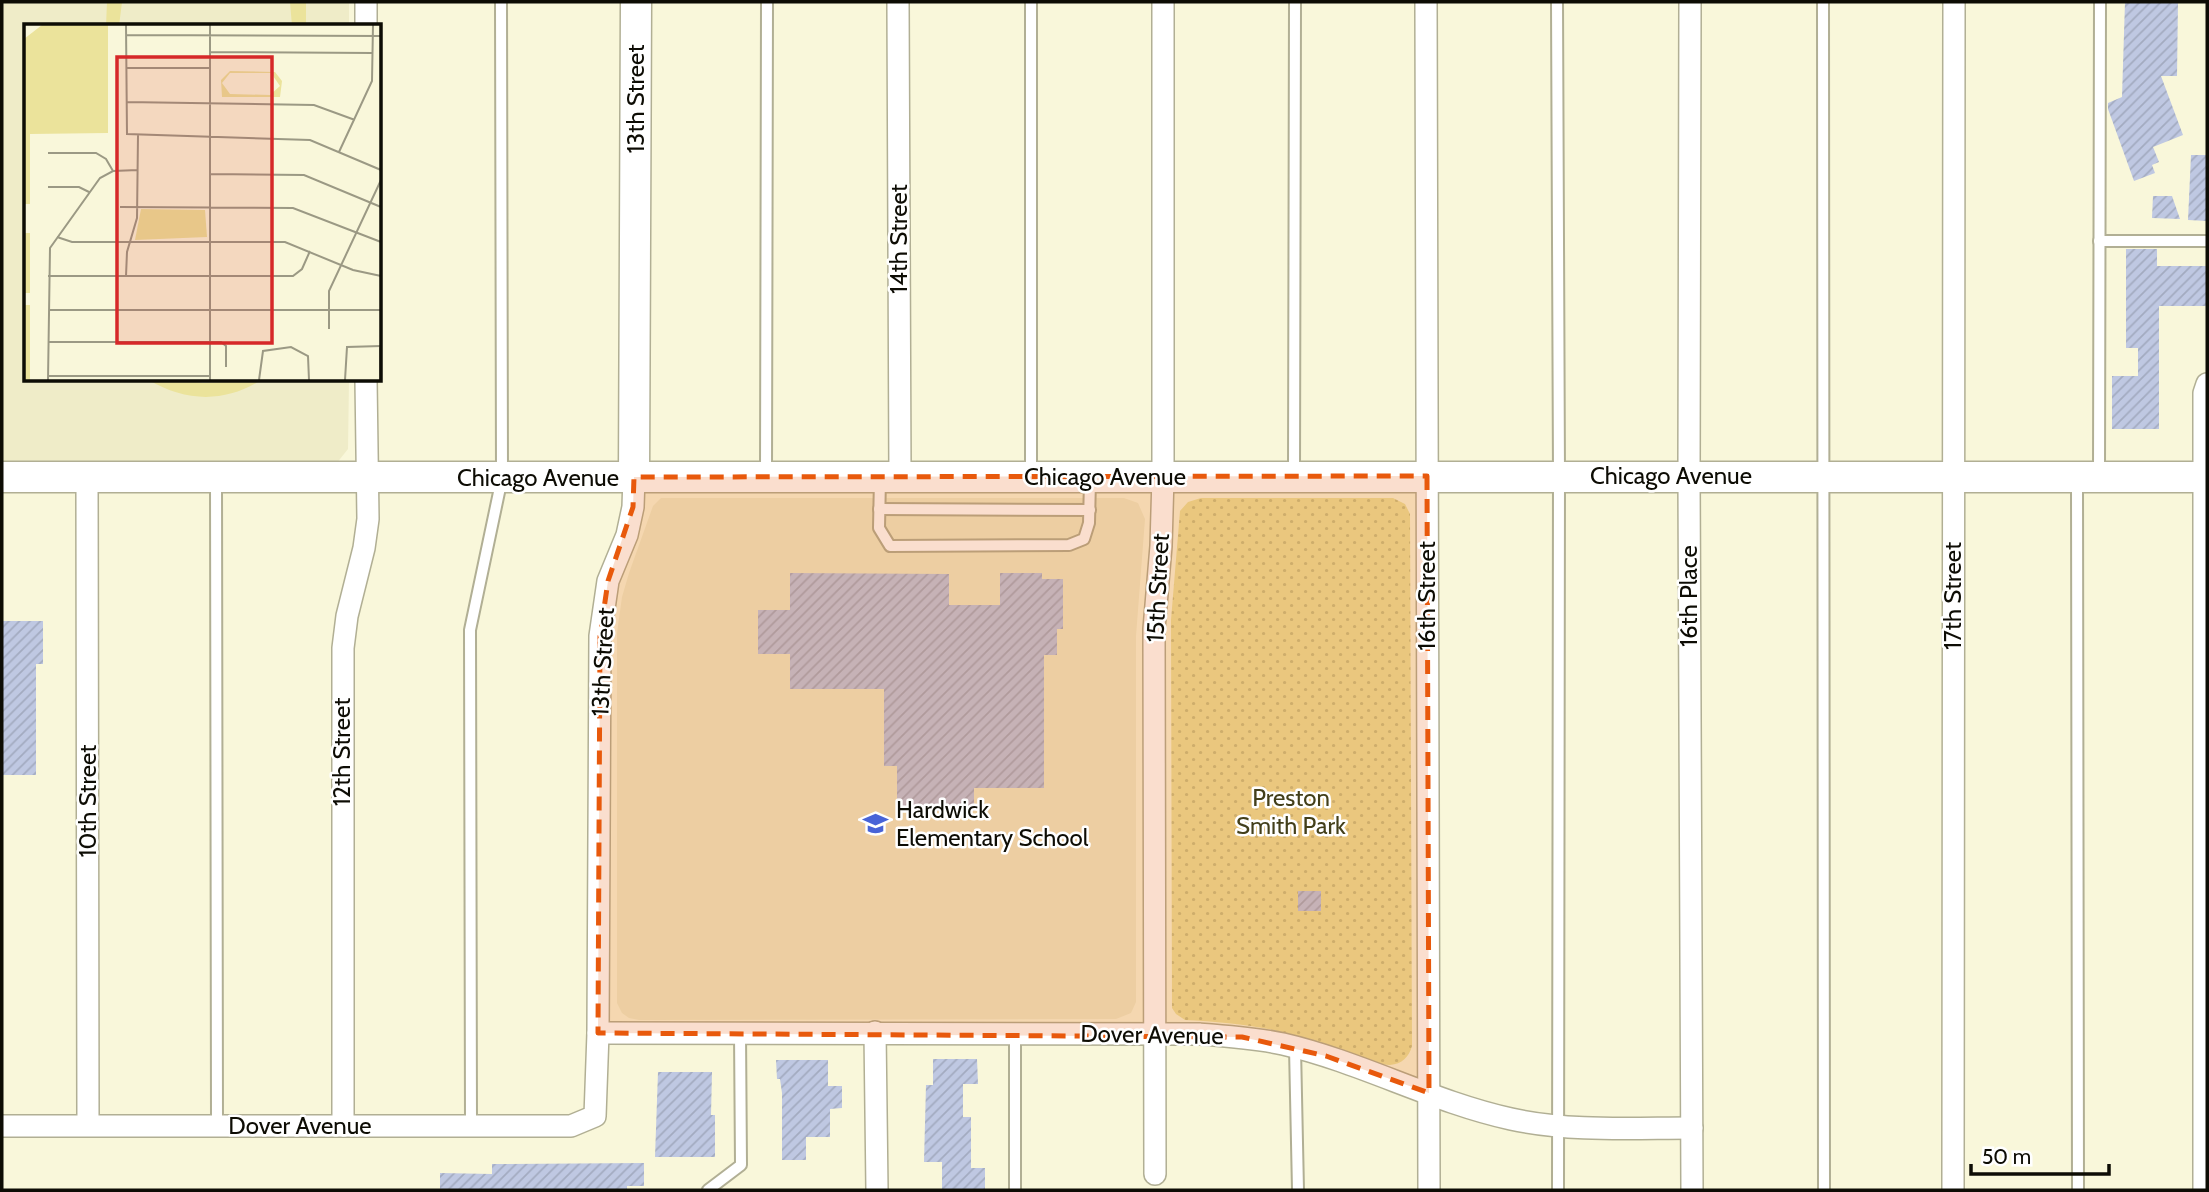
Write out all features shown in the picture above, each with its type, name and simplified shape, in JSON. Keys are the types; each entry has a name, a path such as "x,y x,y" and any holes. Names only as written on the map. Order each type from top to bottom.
{"street":[{"path":"366,2 366,24"},
{"name":"13th Street","path":"595,1116 598,1033 600,636 608,581 627,535 633,508 636,2"},
{"name":"14th Street","path":"890,477 898,2"},
{"name":"15th Street","path":"1155,1174 1154,629 1163,477 1163,2"},
{"name":"16th Street","path":"1426,2 1429,1190"},
{"name":"16th Place","path":"1690,2 1692,1190"},
{"name":"17th Street","path":"1953,1190 1954,2"},
{"name":"12th Street","path":"343,1126 343,648 347,616 364,548 368,519 366,382"},
{"path":"2204,1190 2204,393 2207,384"},
{"name":"Chicago Avenue","path":"2,477 2206,477"},
{"name":"10th Street","path":"87,477 88,1125"},
{"path":"875,1032 877,1190"},
{"name":"Dover Avenue","path":"598,1033 1199,1034 1242,1037 1295,1048 1508,1119 1558,1126 1692,1128"},
{"name":"Dover Avenue","path":"2,1126 571,1126 595,1116"}],"lane":[{"path":"471,1126 470,630 502,478 501,2"},
{"path":"766,477 767,2"},
{"path":"1031,2 1031,477"},
{"path":"1294,477 1295,2"},
{"path":"1557,2 1558,1190"},
{"path":"1823,2 1824,1190"},
{"path":"2078,1190 2088,476 2099,241 2100,2"},
{"path":"2099,241 2207,241"},
{"path":"216,477 217,1126"},
{"path":"890,477 879,509 879,528 890,546 1069,545 1084,540 1089,523 1090,477"},
{"path":"879,509 1090,510"},
{"path":"708,1190 741,1165 740,1033"},
{"path":"1014,1033 1015,1190"},
{"path":"1295,1048 1298,1190"}],"highlighted area":[{"path":"1427,476 1429,1093 1326,1056 1242,1037 598,1033 600,636 608,581 633,507 634,477"}],"shaded area":[{"path":"2,2 349,2 349,24 24,24 24,382 349,382 348,449 336,464 2,466"},
{"name":"Hardwick Elementary School","path":"661,498 1124,498 1138,503 1145,519 1136,636 1136,1002 1131,1013 1116,1019 639,1020 622,1013 617,1003 617,633 622,597 629,573 653,506"}],"green space":[{"path":"107,2 122,2 119,24 106,24"},
{"path":"290,2 306,2 306,24 292,24"},
{"path":"153,382 258,382 234,393 205,397 177,393"},
{"name":"Preston Smith Park","path":"1201,498 1393,498 1405,504 1410,514 1412,1046 1407,1057 1398,1063 1390,1065 1374,1062 1312,1040 1265,1028 1185,1020 1172,1008 1171,620 1180,511 1188,502"}],"building":[{"path":"2125,2 2178,2 2177,76 2161,76 2183,135 2153,147 2159,162 2152,165 2155,173 2134,181 2108,109 2108,103 2122,97"},
{"path":"2191,155 2207,155 2207,221 2188,220"},
{"path":"2153,196 2172,196 2180,219 2152,218"},
{"path":"2126,249 2157,249 2157,266 2207,266 2207,306 2159,306 2159,429 2112,429 2112,376 2138,376 2138,348 2126,348"},
{"path":"790,573 949,574 949,605 1000,605 1000,573 1042,573 1042,579 1063,579 1063,629 1057,629 1057,655 1044,655 1044,788 974,788 974,811 897,811 897,766 884,766 884,689 790,689 790,654 758,654 758,610 790,610"},
{"path":"2,621 43,621 43,664 36,664 36,775 2,775"},
{"path":"1298,891 1321,891 1321,911 1298,911"},
{"path":"933,1059 977,1059 978,1084 963,1084 963,1117 971,1117 971,1168 985,1168 985,1190 942,1190 942,1162 924,1162 926,1085 933,1085"},
{"path":"776,1060 828,1060 828,1086 842,1086 842,1108 830,1109 830,1137 806,1137 806,1160 782,1160 782,1093 780,1079 777,1079"},
{"path":"658,1072 712,1072 711,1115 715,1115 715,1157 655,1157"},
{"path":"644,1163 644,1186 627,1186 627,1190 440,1190 440,1173 492,1174 492,1164"}],"place":[{"name":"Hardwick Elementary School","path":"876,824"}]}
